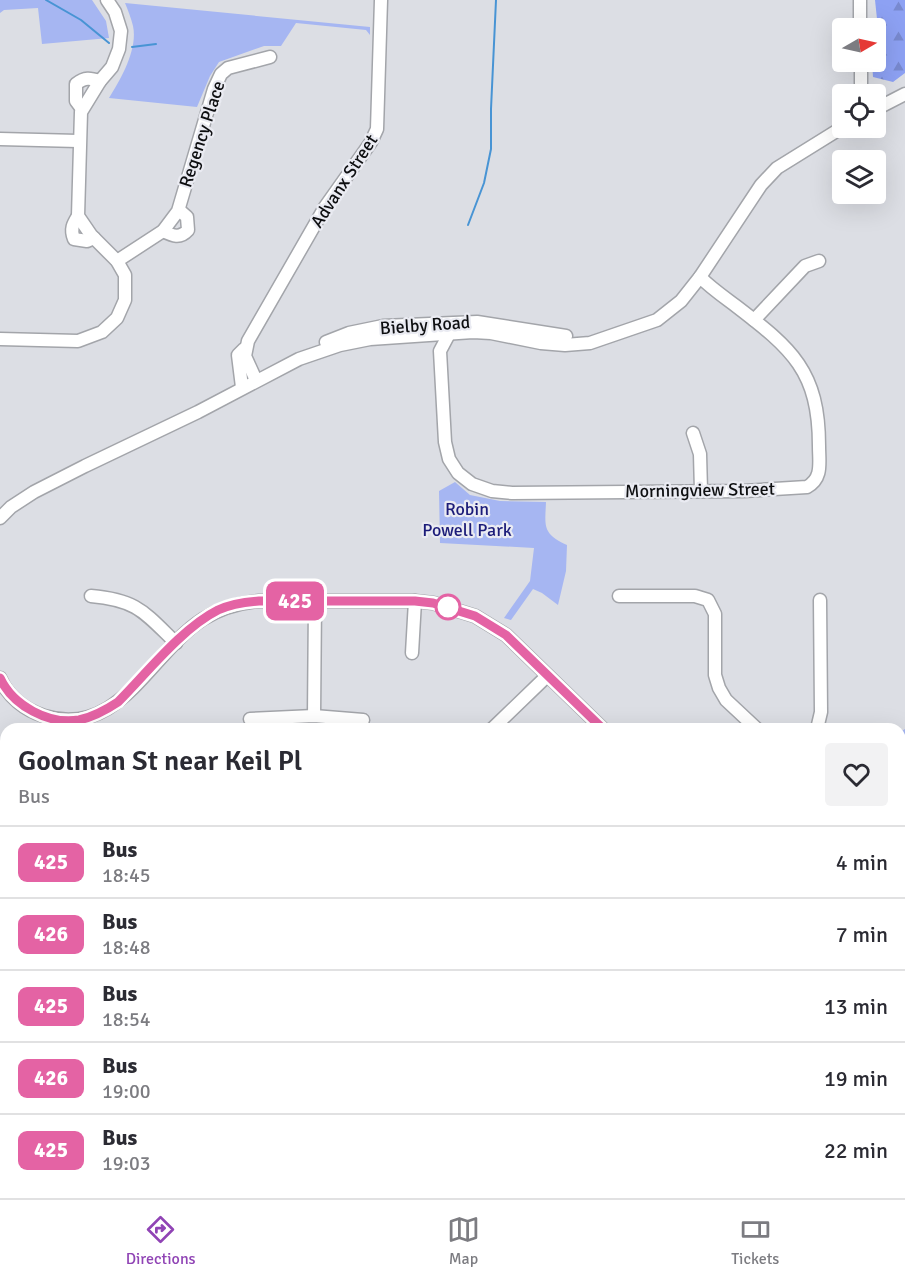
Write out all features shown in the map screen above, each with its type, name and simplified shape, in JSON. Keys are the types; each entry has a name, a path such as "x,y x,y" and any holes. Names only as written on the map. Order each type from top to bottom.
{"street":[{"path":"0,339 78,341 102,332 117,318 125,300 125,275 117,261 94,238 78,216 78,141 82,109 112,67 120,50 121,31 115,12 106,0"},
{"name":"Advanx Street","path":"248,383 246,345 325,207 378,129 381,0"},
{"path":"860,0 860,18"},
{"name":"Regency Place","path":"117,261 163,231 179,210 214,89 221,74 228,68 270,57"},
{"path":"82,109 76,101 76,84 82,79 90,78 100,81"},
{"path":"886,104 905,94"},
{"name":"Bielby Road","path":"0,518 11,507 34,492 198,412 248,383 299,359 340,345 370,339 426,334 491,333 541,343 565,345 590,342 657,320 681,301 700,277 761,185 777,168 832,134"},
{"path":"0,139 78,141"},
{"name":"Regency Place","path":"163,231 178,237 184,235 188,230 187,217 179,210"},
{"path":"754,320 805,266 819,261"},
{"name":"Morningview Street","path":"440,351 445,442 449,459 458,473 472,484 492,491 512,492 701,491 807,487 815,483 819,472 819,424 815,397 807,376 794,357 754,320 700,277"},
{"name":"Bielby Road","path":"248,383 267,367 292,354 348,333 383,326 477,322 556,336 616,333"},
{"path":"426,334 440,351 449,334"},
{"path":"693,433 700,454 701,491"},
{"path":"91,596 128,602 140,608 176,643"},
{"path":"619,596 695,596 708,600 715,614 715,675 719,688 726,700 751,723"},
{"path":"818,723 821,712 820,600"},
{"path":"314,716 315,601"},
{"path":"1,683 21,705 35,713 53,718 79,720 102,712 118,702 201,620 238,603 415,601 447,607 475,616 506,635 597,723"},
{"path":"412,653 415,601"},
{"path":"498,723 547,676"},
{"path":"250,719 314,716 363,720"}],"green space":[{"path":"0,0 92,0 106,21 109,38 42,44 38,8 4,10 0,13"},
{"path":"875,0 905,0 905,73 893,82 873,77 873,72 886,72 886,18 877,18"},
{"path":"125,3 370,27 370,35 366,30 296,23 281,46 264,46 219,62 210,76 197,107 109,98 123,73 133,44 133,26"},
{"name":"Robin Powell Park","path":"455,482 470,495 500,501 546,502 545,517 549,533 567,545 566,571 558,605 533,589 511,620 504,618 530,581 534,548 440,543 439,491"}],"waterway":[{"path":"46,0 81,20 109,43"},
{"path":"468,225 484,183 491,149 496,0"},
{"path":"132,47 156,44"}],"bus line":[{"name":"425","path":"0,678 21,705 35,713 53,718 79,720 102,712 118,702 201,620 238,603 415,601 433,603 475,616 506,635 597,723"}]}
